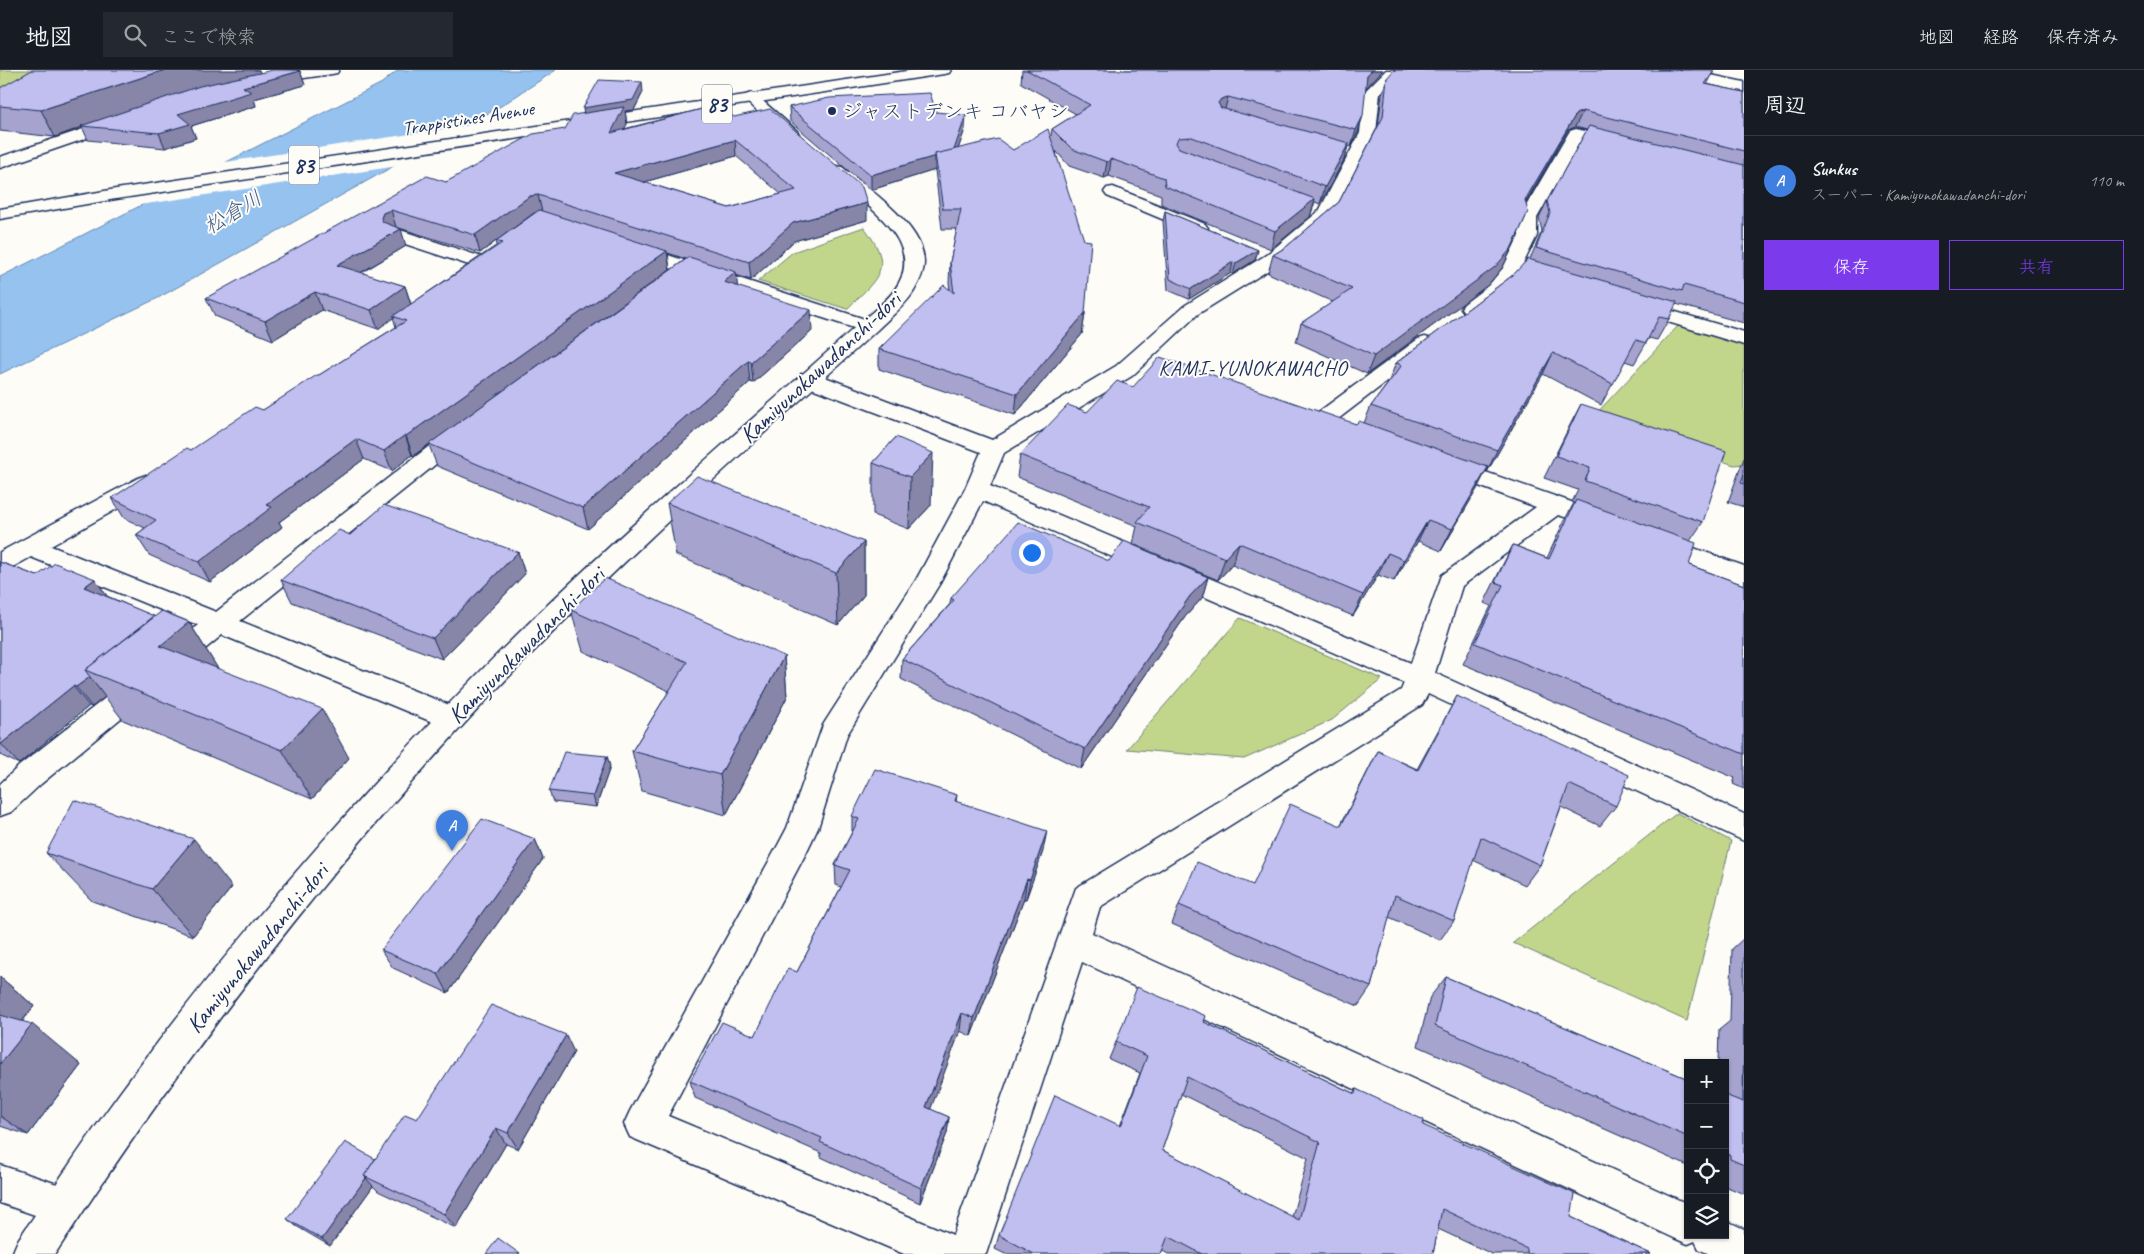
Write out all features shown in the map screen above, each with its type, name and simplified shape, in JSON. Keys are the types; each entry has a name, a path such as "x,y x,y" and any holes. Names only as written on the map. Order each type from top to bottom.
{"street":[{"path":"249,82 332,70"},
{"name":"Trappistines Avenue","path":"0,214 116,194 944,70"},
{"path":"951,1254 643,1124 789,855 802,828 833,733 927,583 977,489 994,449 1124,370 1150,359 1191,310 1264,255 1303,236 1348,153 1368,133 1372,92 1395,70"},
{"path":"1666,70 1744,87"},
{"name":"Kamiyunokawadanchi-dori","path":"32,1254 64,1205 159,1072 237,969 293,898 452,718 557,611 657,515 904,291 915,262 913,250 895,222 751,98"},
{"path":"0,163 137,116"},
{"path":"1456,320 1523,272 1531,230 1528,218 1576,134 1632,148"},
{"path":"1113,192 1211,233"},
{"path":"397,235 481,264"},
{"path":"615,243 867,326"},
{"path":"664,285 688,268"},
{"path":"1615,300 1744,339"},
{"path":"1349,431 1312,418 1440,332"},
{"path":"809,379 994,449"},
{"path":"0,803 30,775 218,624 480,418"},
{"path":"1424,458 1592,519"},
{"path":"0,563 164,473"},
{"path":"977,489 1420,678 1744,828"},
{"path":"966,1254 1087,898 1412,697 1420,678 1451,581 1556,506"},
{"path":"1638,536 1744,576"},
{"path":"31,547 452,718"},
{"path":"1073,941 1684,1222"},
{"path":"0,1184 64,1205"},
{"path":"1721,1239 1744,1250"}],"green space":[{"path":"0,70 72,70 0,99"},
{"path":"864,227 879,253 881,263 875,280 847,309 758,281 793,252"},
{"path":"1678,326 1744,345 1744,464 1734,465 1594,416"},
{"path":"1240,618 1382,679 1332,720 1244,759 1127,749"},
{"path":"1677,813 1731,841 1687,1021 1513,943"}],"water":[{"name":"松倉川","path":"398,70 556,70 501,106 158,298 0,374 0,277 382,83"}],"pier":[{"path":"470,125 398,166 133,206 219,163"}],"building":[{"path":"32,70 165,70 41,110 0,106 0,88"},
{"path":"273,70 300,71 243,87 251,92 178,114 190,124 159,133 81,126 200,86"},
{"path":"1027,70 1372,70 1367,75 1363,116 1356,130 1228,97 1221,99 1218,103 1221,108 1349,143 1325,187 1192,137 1178,138 1176,143 1179,148 1315,199 1275,231 1165,186 1164,178 1111,159 1107,162 1072,149 1052,129 1090,105"},
{"path":"1394,70 1710,70 1714,71 1705,84 1744,92 1744,151 1583,111 1576,114 1525,200 1528,212 1511,249 1495,267 1374,356 1301,323 1352,289 1273,255 1286,247 1339,202 1383,117 1387,78"},
{"path":"599,80 642,82 633,100 583,108"},
{"path":"930,93 936,112 966,115 954,150 935,154 936,156 871,175 789,107 829,98"},
{"path":"717,105 734,117 770,109 862,187 867,203 793,223 749,262 538,195 530,196 475,235 391,210 383,213 381,218 383,222 401,229 337,265 405,286 371,310 315,292 265,321 206,298 427,176 446,182 533,134 565,129 573,115 624,107 611,133","holes":["735,140 796,190 729,208 614,173"]},
{"path":"1589,126 1744,165 1744,302 1684,285 1682,291 1536,248 1550,213 1547,201"},
{"path":"1048,129 1084,240 1091,241 1085,313 1017,394 879,349 944,285 954,293 950,262 961,209 943,209 935,154 998,139 1013,150"},
{"path":"539,210 667,251 384,451 356,439 266,505 272,507 199,562 136,535 156,520 112,498 187,448 191,450 255,407 263,410 406,321 393,316 502,243 496,241"},
{"path":"1165,211 1258,250 1236,263 1233,262 1191,289 1170,279"},
{"path":"689,257 736,272 724,282 811,310 751,362 748,361 583,508 429,444"},
{"path":"1528,259 1677,302 1669,319 1659,317 1646,343 1636,340 1613,384 1553,353 1497,450 1371,406 1402,365 1396,363 1513,275"},
{"path":"1160,357 1356,424 1359,421 1488,467 1452,529 1428,520 1404,560 1388,553 1363,595 1239,543 1225,558 1137,522 1149,507 1020,455 1068,405 1087,412 1117,381 1133,387"},
{"path":"1581,404 1726,451 1703,522 1585,481 1590,468 1556,456"},
{"path":"896,437 933,453 910,477 873,463"},
{"path":"697,476 864,542 836,573 667,503"},
{"path":"1576,500 1696,543 1689,565 1744,585 1744,754 1475,643 1503,585 1495,582 1513,545 1549,559"},
{"path":"384,505 518,552 433,638 281,580 339,530 350,535"},
{"path":"1018,522 1109,561 1124,541 1208,577 1190,596 1085,749 902,659 954,600 951,598"},
{"path":"0,562 37,576 55,563 95,579 84,587 154,616 85,670 90,677 76,687 73,686 1,744 0,744"},
{"path":"605,578 784,656 720,775 632,751 687,662 571,610"},
{"path":"162,611 189,622 160,646 322,709 282,750 85,670"},
{"path":"1457,696 1629,775 1616,806 1569,784 1540,865 1481,837 1454,921 1395,895 1371,987 1179,905 1197,862 1253,885 1290,804 1341,826 1378,751 1418,770"},
{"path":"564,752 607,756 593,796 549,791"},
{"path":"875,769 957,795 955,801 1047,831 1030,880 1027,879 974,1018 962,1013 926,1107 949,1117 921,1188 820,1142 822,1138 690,1081 722,1022 755,1036 788,968 797,972 850,870 835,865 859,819 852,816"},
{"path":"74,800 194,839 152,889 46,853"},
{"path":"482,819 535,839 438,974 381,950"},
{"path":"1446,977 1684,1077 1684,1135 1435,1026"},
{"path":"1137,987 1206,1016 1204,1022 1355,1094 1356,1089 1424,1120 1423,1125 1575,1194 1571,1217 1651,1254 1527,1254 1527,1249 1442,1209 1433,1254 1202,1254 1168,1236 1161,1254 1034,1254 999,1235 1055,1095 1121,1126 1147,1056 1116,1042","holes":["1187,1077 1320,1142 1299,1220 1162,1150"]},
{"path":"491,1005 566,1035 508,1133 496,1128 444,1214 364,1176 405,1114 417,1119"},
{"path":"1744,1010 1744,1165 1730,1159 1729,1155 1729,1097 1743,1102"},
{"path":"0,1015 32,1024 0,1064"},
{"path":"345,1142 375,1159 364,1176 366,1178 322,1239 287,1219"},
{"path":"498,1238 520,1254 486,1254"}],"place":[{"name":"ジャストデンキ コバヤシ","path":"832,111"},
{"name":"Sunkus","path":"452,851"}],"district":[{"name":"KAMI-YUNOKAWACHO","path":"1253,368"}]}
